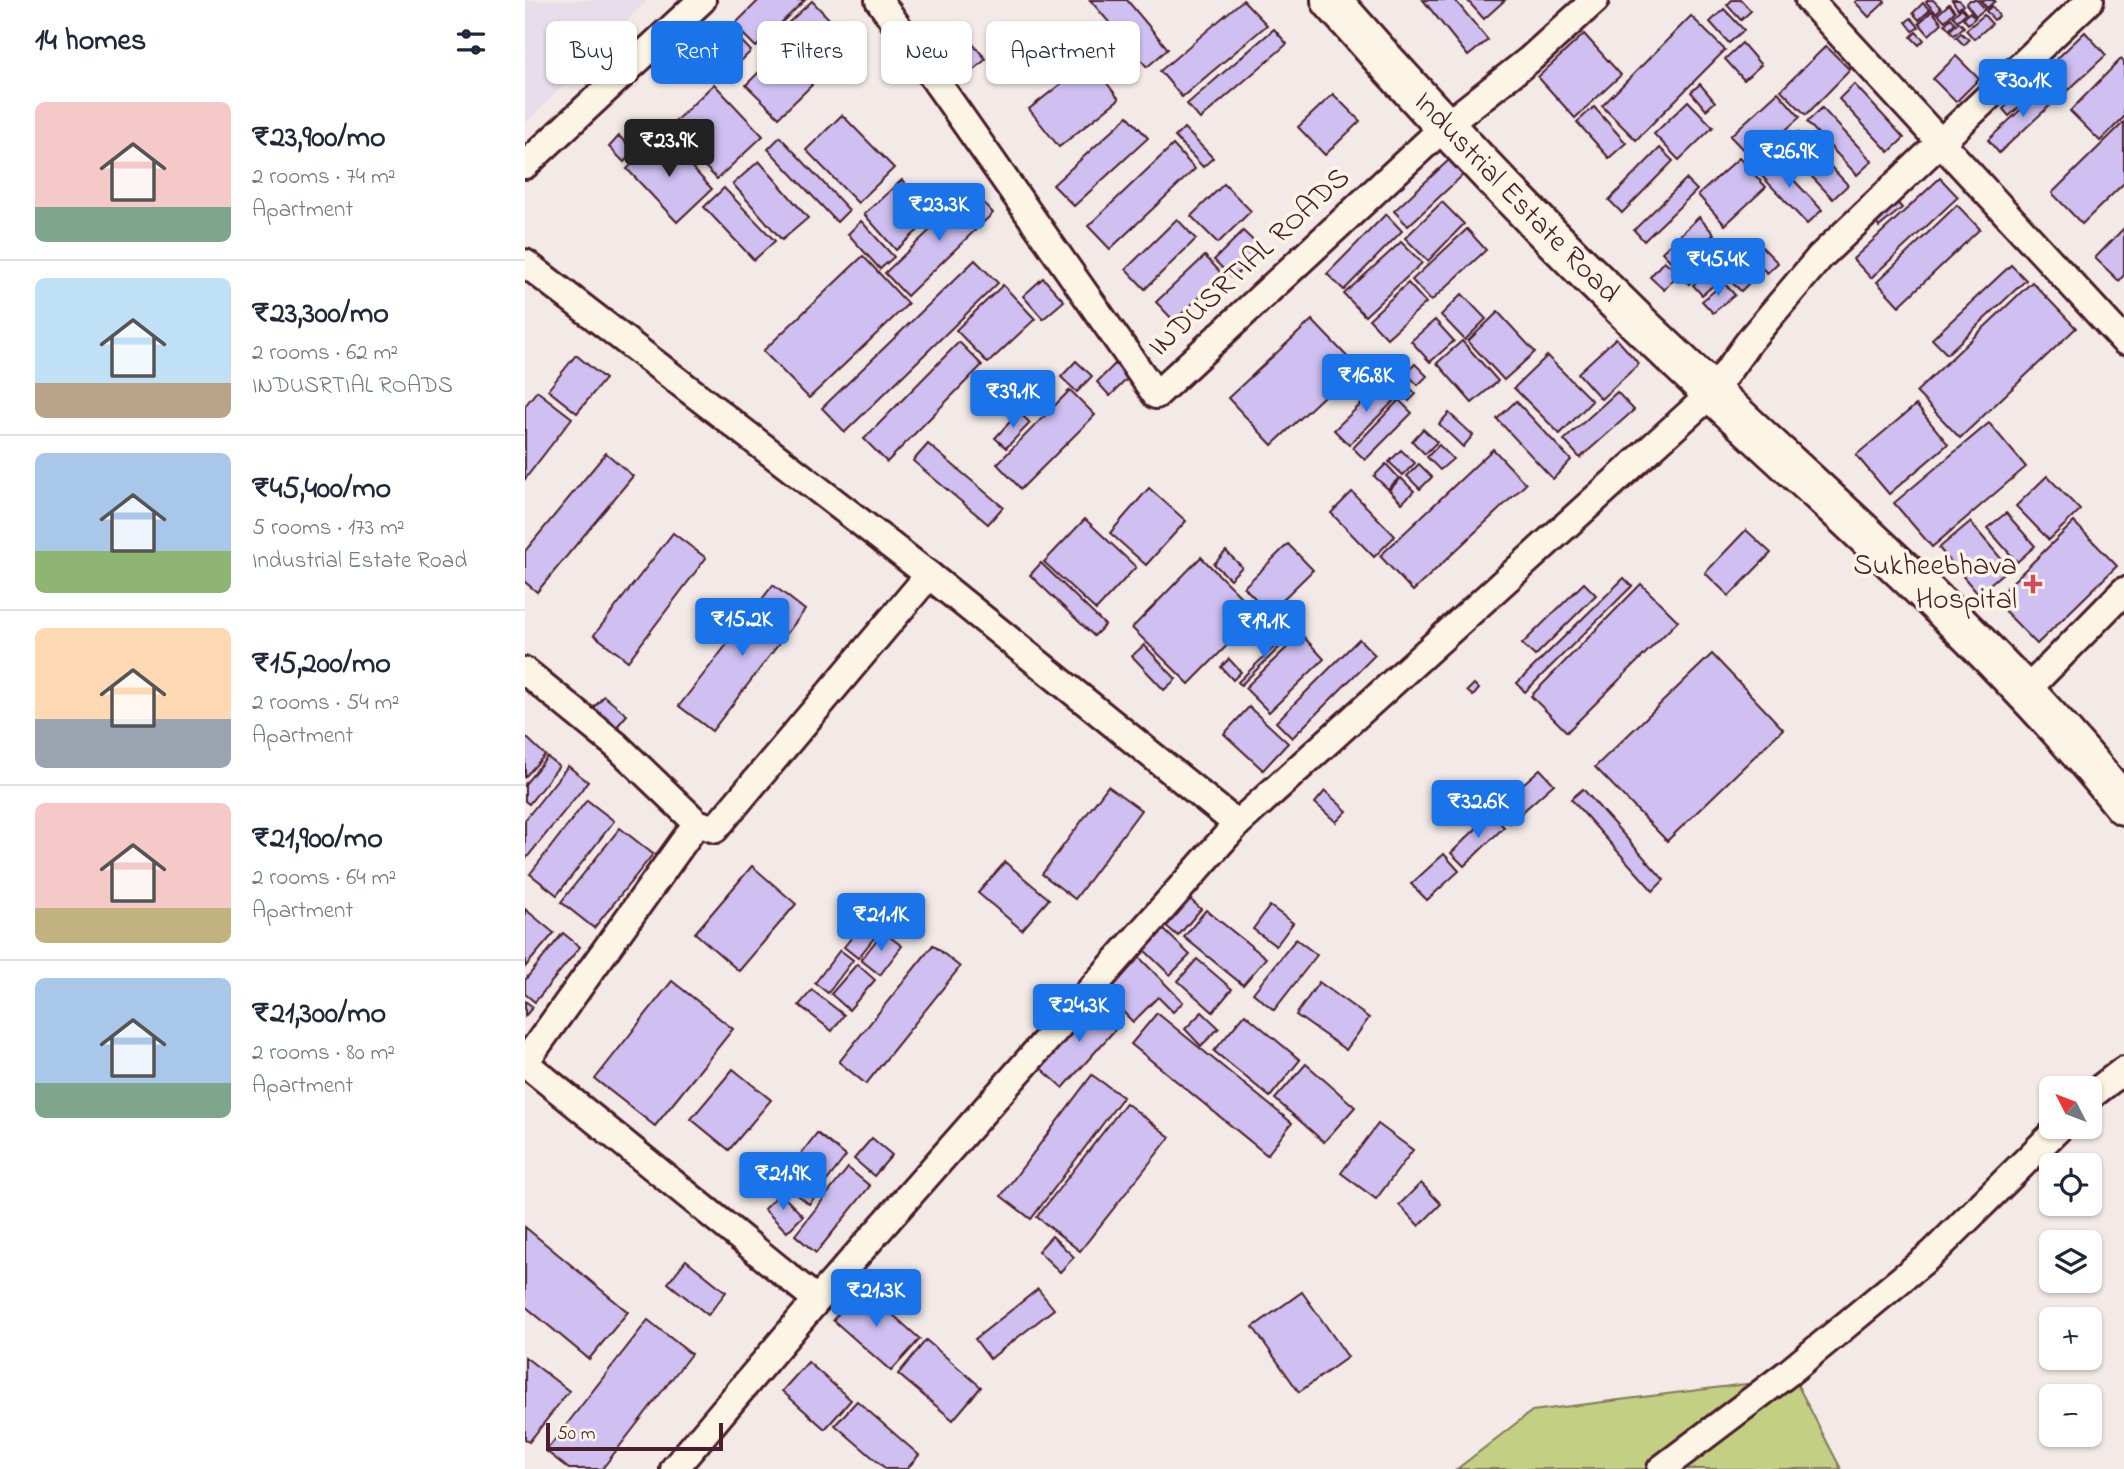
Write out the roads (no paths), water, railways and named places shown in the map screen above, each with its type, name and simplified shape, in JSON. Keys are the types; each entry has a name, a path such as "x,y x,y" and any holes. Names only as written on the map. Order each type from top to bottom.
{"main road":[{"name":"Industrial Estate Road","path":"1331,0 1444,127 1568,257 1890,557 2082,752 2124,805"}],"street":[{"path":"525,165 702,0"},
{"name":"INDUSRTIAL ROADS","path":"879,0 1156,396 1444,127 1529,60 1595,0"},
{"path":"1809,0 2124,341"},
{"path":"674,1469 817,1300 1237,824 1712,393 1751,340 1820,257 2090,0"},
{"path":"525,263 929,575 1237,824"},
{"path":"525,671 617,746 697,823 715,829 929,575"},
{"path":"2024,693 2124,591"},
{"path":"697,823 525,1063 817,1300"},
{"path":"2102,1087 2124,1070"},
{"path":"1661,1469 1788,1373 1933,1253 2048,1139"}],"place":[{"name":"Sukheebhava Hospital","path":"2033,584"}]}
